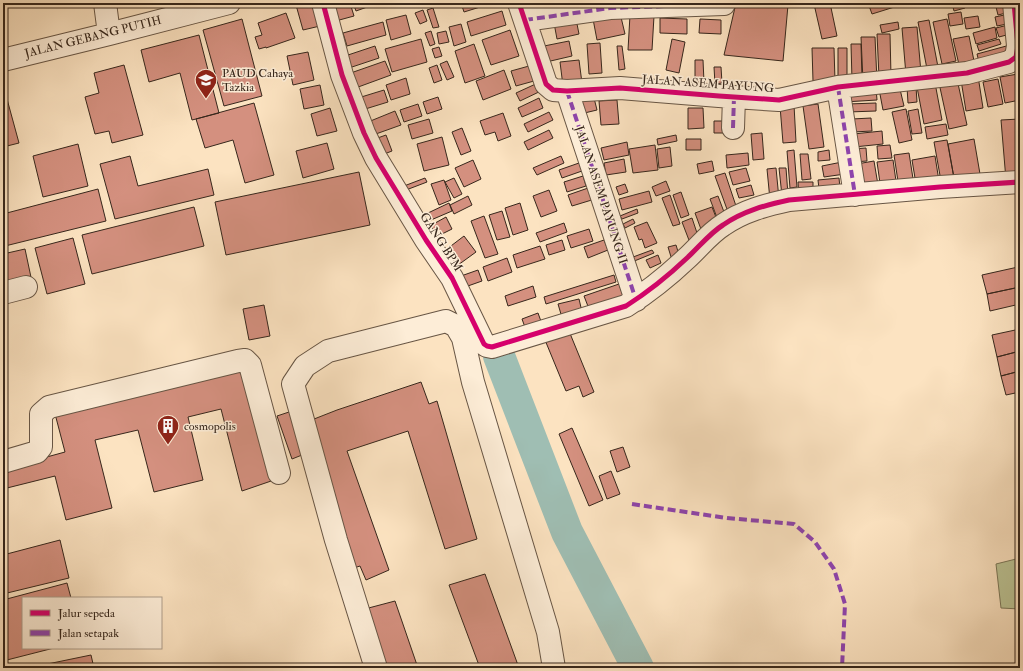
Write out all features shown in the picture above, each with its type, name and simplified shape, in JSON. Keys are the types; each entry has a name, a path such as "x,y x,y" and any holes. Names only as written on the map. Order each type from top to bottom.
{"street":[{"path":"105,3 109,34"},
{"name":"JALAN GEBANG PUTIH","path":"3,60 109,34 198,7 229,3"},
{"name":"GANG BPM","path":"324,3 342,75 376,158 426,240 452,278 484,344 487,346 492,347 626,306 659,283 722,225 747,212 767,205 790,200 940,187 1020,182"},
{"name":"JALAN ASEM PAYUNG","path":"522,12 546,84 553,90 567,91 620,88 779,100 838,87 967,73 1009,62 1016,57 1018,46 1014,3"},
{"path":"522,12 724,4"},
{"path":"838,87 855,195"},
{"name":"JALAN ASEM PAYUNG II","path":"567,91 636,300"},
{"path":"733,128 734,97"},
{"path":"3,293 26,288"},
{"path":"376,668 336,540 293,384 305,366 328,351 446,321 456,326 463,338 473,382 548,632 554,668"},
{"path":"3,462 37,452 41,447 41,414 49,407 230,362 244,360 250,365 279,473"}],"green space":[{"path":"1020,558 1020,609 1001,608 996,564"}],"building":[{"path":"302,3 314,3 320,26 303,30 296,5"},
{"path":"325,3 350,3 354,16 332,22"},
{"path":"353,3 369,3 370,6 356,11"},
{"path":"461,3 493,3 464,12"},
{"path":"736,3 788,5 783,61 724,55"},
{"path":"830,3 837,36 822,39 814,4"},
{"path":"868,3 903,3 904,4 872,14"},
{"path":"952,3 964,3 965,8 954,11"},
{"path":"970,3 993,3 970,7"},
{"path":"1009,4 1010,12 998,15 996,7"},
{"path":"433,8 439,27 433,28 427,10"},
{"path":"423,10 427,21 420,24 415,13"},
{"path":"502,11 506,25 471,36 467,22"},
{"path":"961,12 963,24 950,26 948,14"},
{"path":"286,13 295,38 259,49 255,37 262,35 258,23"},
{"path":"620,13 625,34 597,40 593,19"},
{"path":"1009,14 1012,23 997,26 995,17"},
{"path":"406,15 411,34 391,40 386,20"},
{"path":"630,15 654,16 652,50 628,50"},
{"path":"978,16 980,27 966,29 964,18"},
{"path":"660,18 687,19 687,34 660,33"},
{"path":"242,19 262,96 224,106 203,30"},
{"path":"576,19 579,34 557,39 554,23"},
{"path":"700,19 721,20 721,34 699,33"},
{"path":"947,19 956,61 942,64 933,22"},
{"path":"929,20 938,67 927,69 918,22"},
{"path":"383,22 386,35 347,46 343,33"},
{"path":"898,22 899,29 882,33 880,25"},
{"path":"461,24 466,42 454,46 449,27"},
{"path":"1012,24 1014,33 999,37 996,28"},
{"path":"917,27 921,73 906,75 902,28"},
{"path":"995,27 997,38 976,44 973,33"},
{"path":"510,30 519,56 491,65 482,40"},
{"path":"431,31 435,44 430,46 425,33"},
{"path":"446,31 449,42 439,44 437,33"},
{"path":"877,34 890,34 891,76 879,77"},
{"path":"199,35 219,113 192,120 180,73 149,82 141,50"},
{"path":"969,36 975,66 960,69 953,39"},
{"path":"861,37 875,37 877,81 863,81"},
{"path":"421,39 427,62 392,72 385,49"},
{"path":"672,39 685,42 679,73 666,70"},
{"path":"999,39 1001,44 979,51 977,45"},
{"path":"569,41 572,56 542,63 539,47"},
{"path":"600,43 602,73 589,74 587,44"},
{"path":"474,44 485,76 465,83 455,51"},
{"path":"851,44 861,44 862,79 852,80"},
{"path":"1010,45 1013,57 980,66 977,54"},
{"path":"375,46 379,58 343,70 339,58"},
{"path":"617,46 622,46 625,69 619,70"},
{"path":"439,47 442,56 435,58 432,49"},
{"path":"812,48 834,48 835,81 813,81"},
{"path":"838,48 847,48 847,83 838,82"},
{"path":"308,52 314,80 293,85 287,56"},
{"path":"579,60 582,83 563,86 560,62"},
{"path":"695,60 703,60 704,82 695,82"},
{"path":"385,61 391,75 350,90 345,75"},
{"path":"447,61 454,77 447,80 440,64"},
{"path":"124,65 143,135 112,143 109,131 95,134 85,97 99,93 94,73"},
{"path":"437,65 442,80 434,83 429,68"},
{"path":"529,66 534,81 516,86 511,71"},
{"path":"714,67 721,67 722,83 715,84"},
{"path":"504,70 511,89 483,100 476,81"},
{"path":"1018,74 1020,82 1020,100 1005,103 1000,77"},
{"path":"978,76 983,108 966,111 961,80"},
{"path":"406,78 410,94 391,100 386,85"},
{"path":"957,79 967,125 949,129 939,83"},
{"path":"998,79 1003,104 988,107 983,82"},
{"path":"540,82 543,90 520,101 516,93"},
{"path":"935,83 942,120 924,124 917,87"},
{"path":"320,85 324,105 304,109 300,89"},
{"path":"899,85 904,106 883,110 879,89"},
{"path":"907,87 916,87 917,102 908,103"},
{"path":"876,88 877,100 844,102 843,90"},
{"path":"384,90 388,102 362,110 358,98"},
{"path":"592,90 597,110 576,115 571,95"},
{"path":"438,97 442,109 427,114 423,102"},
{"path":"539,98 543,108 522,117 518,108"},
{"path":"7,99 19,143 3,147 3,100"},
{"path":"617,100 619,124 601,125 599,101"},
{"path":"254,103 274,175 245,183 233,140 205,148 196,119"},
{"path":"876,103 876,111 848,112 848,104"},
{"path":"418,104 422,116 404,122 400,110"},
{"path":"818,104 824,147 809,149 803,106"},
{"path":"794,105 796,142 783,143 780,106"},
{"path":"330,108 337,131 317,136 311,114"},
{"path":"688,108 703,108 704,128 688,129"},
{"path":"906,109 912,140 899,143 892,112"},
{"path":"918,109 922,133 912,134 908,111"},
{"path":"395,111 401,125 373,135 368,122"},
{"path":"549,112 553,120 528,132 524,124"},
{"path":"503,113 511,136 498,141 495,132 485,135 480,121"},
{"path":"871,118 872,131 853,132 852,119"},
{"path":"429,119 433,133 412,139 408,125"},
{"path":"1020,119 1020,179 1006,180 1001,120"},
{"path":"714,121 723,121 723,133 714,133"},
{"path":"946,124 948,135 927,139 925,127"},
{"path":"462,128 471,151 461,155 452,132"},
{"path":"549,130 553,138 528,150 524,142"},
{"path":"882,131 883,144 854,147 853,134"},
{"path":"762,133 764,159 753,160 751,134"},
{"path":"386,135 392,151 379,156 372,140"},
{"path":"676,135 677,141 658,145 657,139"},
{"path":"442,137 449,165 424,171 417,144"},
{"path":"686,139 701,139 701,150 686,150"},
{"path":"974,139 980,174 954,178 948,144"},
{"path":"947,140 954,178 941,181 934,142"},
{"path":"627,142 629,155 604,160 601,148"},
{"path":"327,143 334,169 303,178 296,151"},
{"path":"78,144 88,186 43,197 33,156"},
{"path":"655,145 658,170 633,173 629,149"},
{"path":"890,145 892,158 878,159 877,146"},
{"path":"670,147 672,166 659,168 657,149"},
{"path":"866,148 867,161 853,162 852,149"},
{"path":"794,150 797,187 790,188 787,151"},
{"path":"829,150 830,160 818,161 818,152"},
{"path":"748,153 749,165 727,168 726,155"},
{"path":"909,153 914,185 899,188 894,155"},
{"path":"800,154 808,154 811,179 802,180"},
{"path":"130,156 138,186 208,169 214,195 115,219 100,164"},
{"path":"561,156 564,163 537,175 533,168"},
{"path":"935,156 939,181 916,184 912,160"},
{"path":"624,159 626,172 606,175 604,163"},
{"path":"473,160 481,179 464,187 455,168"},
{"path":"893,160 897,188 881,190 877,162"},
{"path":"712,161 714,171 699,174 697,164"},
{"path":"874,161 879,191 856,195 851,165"},
{"path":"842,162 845,174 824,177 822,166"},
{"path":"579,163 582,171 562,178 559,170"},
{"path":"746,168 750,181 733,185 729,172"},
{"path":"776,168 779,199 770,200 767,169"},
{"path":"779,168 786,168 788,195 782,196"},
{"path":"359,172 370,225 226,255 215,202"},
{"path":"725,173 737,209 728,212 715,176"},
{"path":"583,176 586,186 567,192 564,182"},
{"path":"425,178 427,182 406,190 404,186"},
{"path":"454,178 462,194 454,198 445,182"},
{"path":"839,178 840,188 819,189 818,180"},
{"path":"444,180 451,200 439,205 431,184"},
{"path":"666,181 670,191 656,196 652,187"},
{"path":"798,182 813,182 813,197 799,198"},
{"path":"625,184 628,192 619,195 616,187"},
{"path":"751,185 754,195 739,198 736,189"},
{"path":"591,187 595,199 572,206 568,195"},
{"path":"98,189 106,221 5,246 3,239 3,214"},
{"path":"549,190 557,211 541,217 533,196"},
{"path":"649,191 652,202 622,210 619,199"},
{"path":"681,192 689,215 681,218 673,195"},
{"path":"670,195 680,224 673,226 662,198"},
{"path":"468,196 472,205 454,214 450,205"},
{"path":"718,196 727,220 719,223 710,199"},
{"path":"449,203 452,211 431,220 428,213"},
{"path":"520,203 528,230 513,235 505,208"},
{"path":"194,207 204,246 92,274 82,235"},
{"path":"712,207 719,225 702,232 695,213"},
{"path":"637,209 638,213 622,219 620,216"},
{"path":"502,211 510,237 497,240 489,215"},
{"path":"484,216 498,254 485,258 471,221"},
{"path":"446,217 452,229 434,238 428,227"},
{"path":"692,218 701,245 692,248 682,222"},
{"path":"633,219 635,223 625,228 623,224"},
{"path":"647,222 657,243 645,248 642,239 639,240 634,227"},
{"path":"564,223 567,232 540,242 536,233"},
{"path":"589,229 593,241 571,248 567,236"},
{"path":"464,236 476,252 454,268 443,252"},
{"path":"73,238 85,284 47,294 35,248"},
{"path":"562,240 565,250 549,255 546,245"},
{"path":"604,240 608,250 588,258 584,247"},
{"path":"676,245 680,258 672,260 668,247"},
{"path":"540,246 545,259 517,268 513,255"},
{"path":"25,249 32,282 3,288 3,254"},
{"path":"652,250 654,253 627,264 625,260"},
{"path":"658,255 661,263 650,268 646,260"},
{"path":"507,258 512,272 488,281 483,267"},
{"path":"1018,267 1020,287 987,294 982,275"},
{"path":"478,270 482,281 465,287 461,276"},
{"path":"614,275 616,282 546,304 544,297"},
{"path":"619,284 625,302 591,314 584,296"},
{"path":"533,286 536,297 508,306 505,296"},
{"path":"1020,287 1020,304 990,311 987,294"},
{"path":"579,299 583,316 563,321 558,304"},
{"path":"264,305 270,336 249,340 243,309"},
{"path":"538,313 542,324 526,330 522,319"},
{"path":"1020,329 1020,351 997,357 992,335"},
{"path":"569,331 594,392 583,397 579,386 566,391 545,340"},
{"path":"1020,351 1020,371 1001,376 997,357"},
{"name":"cosmopolis","path":"247,365 277,479 242,491 221,409 188,417 203,480 154,492 138,430 95,440 112,508 66,520 55,476 3,489 3,469 65,452 54,410"},
{"path":"1020,371 1020,392 1006,395 1001,376"},
{"path":"421,382 429,404 437,401 477,539 445,549 408,431 347,451 389,570 366,580 360,566 348,570 309,421"},
{"path":"292,411 307,453 292,459 277,416"},
{"path":"572,428 603,500 589,506 559,434"},
{"path":"1020,435 1020,456 1016,436"},
{"path":"623,447 630,467 617,472 610,451"},
{"path":"611,471 620,494 607,499 599,476"},
{"path":"60,540 69,578 3,594 3,555"},
{"path":"485,574 519,668 480,668 449,585"},
{"path":"67,583 71,597 22,597 22,649 50,649 3,661 3,600"},
{"path":"395,601 418,668 380,668 361,610"},
{"path":"91,655 94,668 28,668"}],"waterway":[{"path":"499,356 567,532 638,668"}],"marked path":[{"path":"525,20 610,8 724,4"},
{"path":"838,87 855,195"},
{"path":"567,91 636,300"},
{"path":"733,128 734,97"},
{"path":"632,504 727,518 794,524 815,542 834,569 845,604 842,668"}],"cycle path":[{"path":"323,3 342,75 364,133 376,158 426,240 452,278 484,344 487,346 492,347 626,306 680,265 718,228 747,212 763,206 789,200 940,187 1020,182"},
{"path":"519,3 546,84 553,90 567,91 620,88 779,100 838,87 967,73 1009,62 1016,57 1018,46 1014,3"}],"place":[{"name":"PAUD Cahaya Tazkia","path":"206,100"},
{"name":"cosmopolis","path":"168,446"}]}
